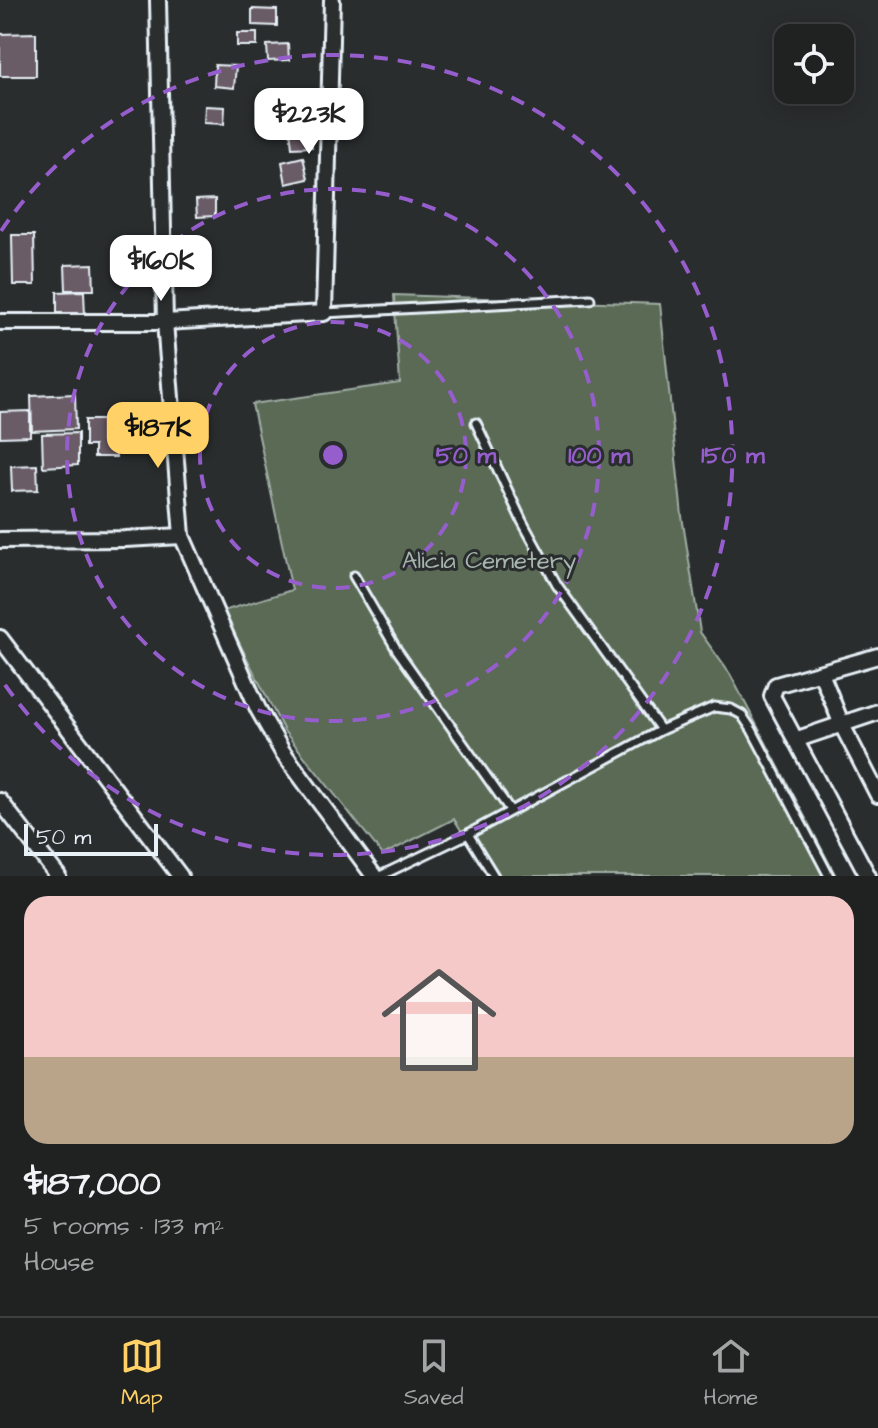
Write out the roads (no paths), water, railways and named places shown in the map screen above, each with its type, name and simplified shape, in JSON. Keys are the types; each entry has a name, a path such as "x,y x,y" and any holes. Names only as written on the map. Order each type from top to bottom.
{"street":[{"path":"158,0 165,322 182,536 258,709 282,751 377,876"},
{"path":"0,322 165,322 324,313 332,0"},
{"path":"0,540 182,536"},
{"path":"0,638 180,876"},
{"path":"868,876 772,696 776,685 878,656"},
{"path":"821,673 842,725 878,795"},
{"path":"795,740 878,712"},
{"path":"0,801 58,876"}],"lane":[{"path":"324,313 590,299"},
{"path":"476,423 522,521 557,585 661,730"},
{"path":"354,576 397,650 510,810"},
{"path":"377,876 468,834 661,730 714,707 731,709 742,715 829,876"},
{"path":"468,834 494,876"}],"park label":[{"name":"Alicia Cemetery","path":"489,561"}]}
